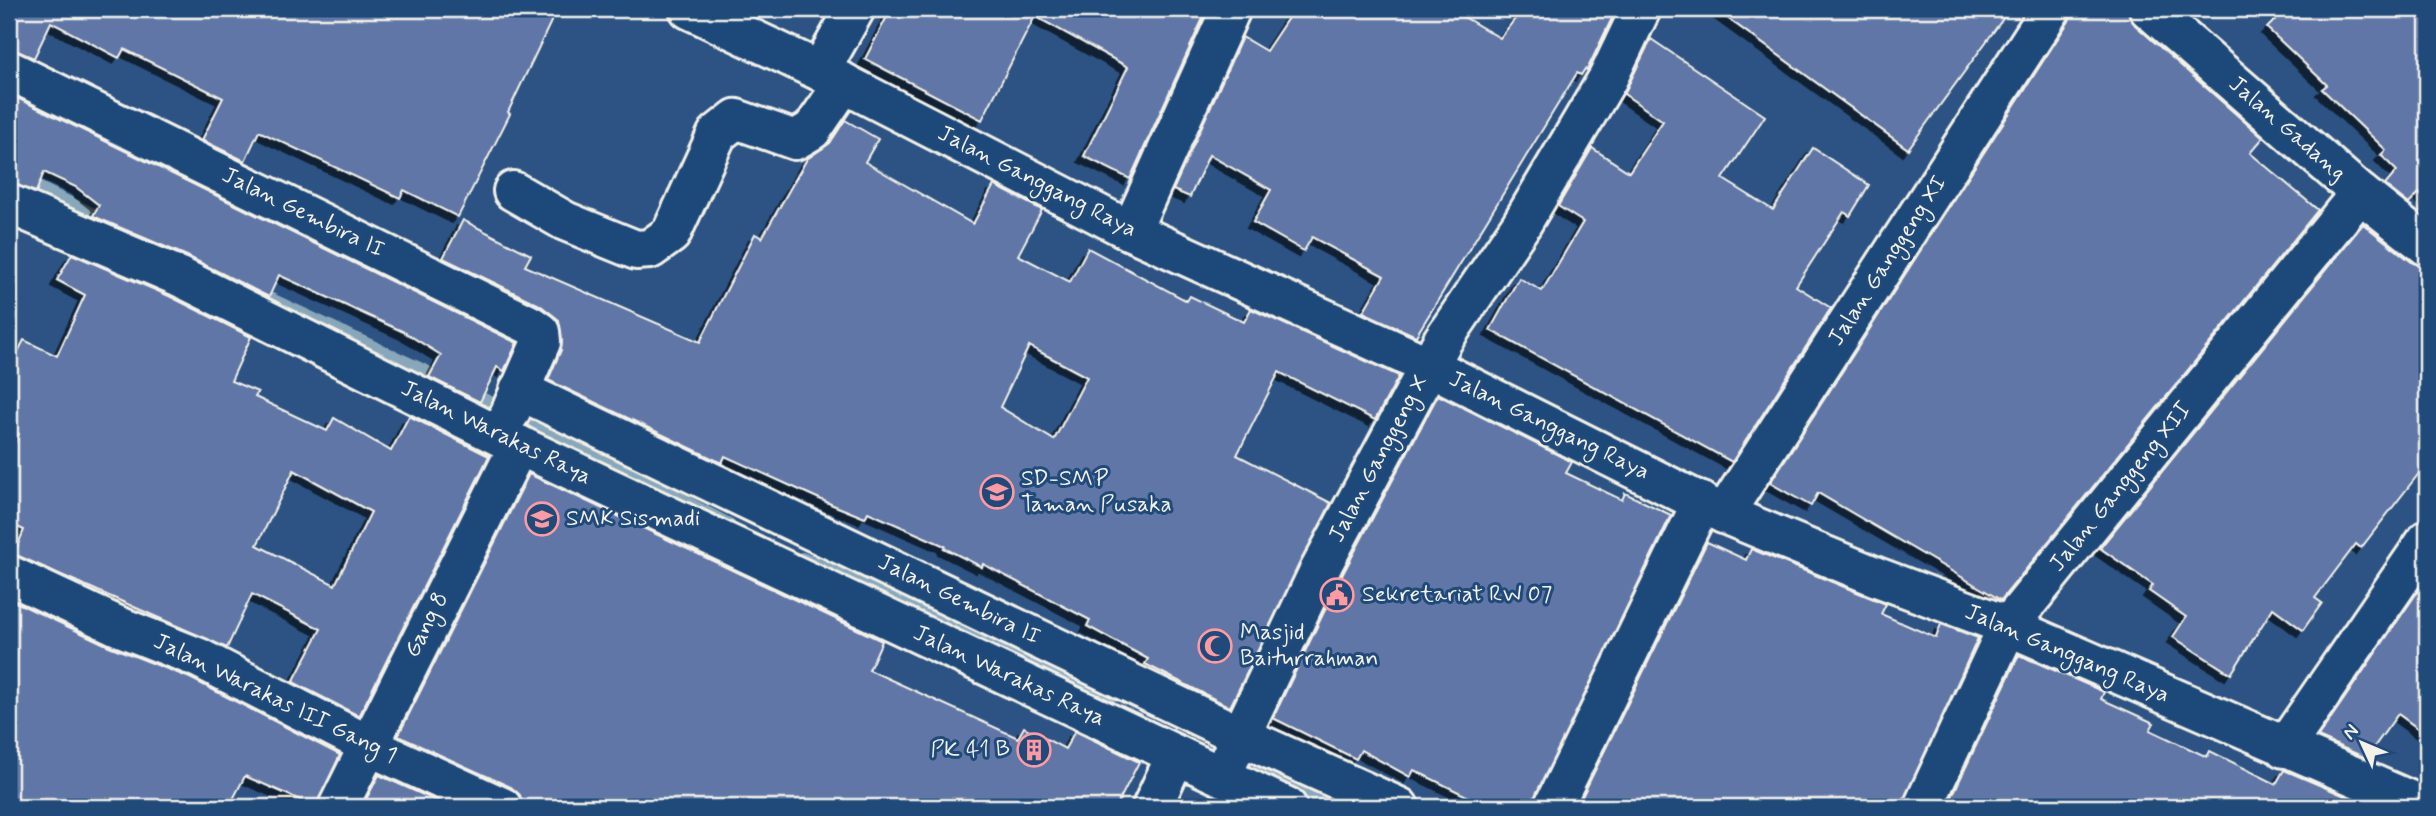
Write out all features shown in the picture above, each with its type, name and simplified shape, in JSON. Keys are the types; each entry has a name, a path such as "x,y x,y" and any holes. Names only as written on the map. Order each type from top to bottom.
{"street":[{"name":"Jalan Ganggang Raya","path":"689,9 832,77 1131,231 1429,366 1713,508 1877,577 2008,626 2425,807"},
{"path":"513,191 565,221 636,250 650,249 671,234 717,134 736,119 795,140 812,130 855,9"},
{"path":"1131,231 1231,9"},
{"name":"Jalan Ganggeng X","path":"1232,755 1318,573 1429,366 1554,169 1608,78 1641,9"},
{"name":"Jalan Ganggeng XI","path":"1553,807 1713,508 2051,9"},
{"name":"Jalan Gadang","path":"2149,9 2360,193 2427,246"},
{"name":"Jalan Gembira II","path":"9,70 530,325 540,332 541,342 511,420 898,596 1232,755 1399,807"},
{"name":"Jalan Ganggeng XII","path":"1923,807 2008,626 2360,193"},
{"name":"Jalan Warakas Raya","path":"9,204 511,420 898,596 1176,755 1232,755 1287,807"},
{"name":"Gang 8","path":"338,807 511,420"},
{"path":"2284,748 2427,540"},
{"name":"Jalan Warakas III Gang 1","path":"9,575 118,626 199,658 367,744 502,807"},
{"path":"1152,807 1176,755"}],"building":[{"path":"9,9 557,9 508,112 510,114 458,217 404,190 400,198 259,131 245,161 202,140 223,98 124,49 119,58 51,22 34,58 9,48"},
{"path":"891,9 1195,9 1205,14 1130,179 1084,156 1128,67 1035,16 982,120 865,59"},
{"path":"1294,9 1450,9 1500,38 1523,9 1606,9 1614,14 1587,70 1581,75 1577,73 1416,336 1363,312 1384,276 1312,237 1304,251 1253,222 1271,190 1209,155 1190,197 1173,190 1242,37 1266,51"},
{"path":"1715,9 2010,9 1908,149"},
{"path":"2073,9 2128,9 2135,25 2263,138 2250,153 2318,210 2001,600 1818,493 1811,506 1770,483 2069,21"},
{"path":"2286,9 2427,9 2427,201 2419,193 2409,204 2385,185 2397,171 2381,155 2386,150 2322,89 2327,85 2267,28"},
{"path":"1651,39 1765,116 1723,179 1773,210 1813,148 1869,185 1850,216 1844,212 1796,286 1831,308 1732,462 1490,330 1519,278 1542,291 1583,222 1558,206 1592,148 1629,172 1663,121 1624,94"},
{"path":"9,94 517,343 504,371 497,367 480,402 429,377 441,355 404,332 279,275 269,297 187,256 93,216 99,205 76,187 44,172 36,192 9,183"},
{"path":"845,120 878,139 865,162 973,224 994,185 1042,210 1018,255 1070,282 1088,248 1187,301 1190,296 1244,322 1251,309 1399,376 1375,420 1279,372 1237,455 1331,503 1230,707 1145,664 1148,659 1087,626 1090,620 983,564 982,567 944,548 945,546 868,512 865,518 725,456 722,463 548,380 561,350 559,320 540,305 443,258 463,220 531,255 525,266 700,342 755,234 762,238 807,159 830,143","holes":["1029,346 1087,377 1054,440 1000,407"]},
{"path":"2363,224 2413,263 2427,267 2427,463 2361,548 2356,544 2315,598 2322,603 2303,630 2273,608 2231,674 2173,637 2186,617 2149,591 2153,585 2100,548"},
{"path":"72,254 169,296 251,337 231,381 258,392 255,397 327,431 334,418 391,451 409,416 489,456 359,716 293,682 321,629 252,594 227,648 14,554 24,530 9,523 9,457 19,434 9,429 9,369 24,340 57,356 85,295 57,280","holes":["294,470 371,512 335,585 257,545"]},
{"path":"1438,395 1572,462 1566,473 1622,500 1625,493 1671,515 1531,807 1489,807 1414,770 1410,777 1361,750 1356,759 1273,718 1338,583"},
{"path":"529,474 882,641 869,670 1018,738 1024,727 1065,749 1075,731 1139,762 1116,807 523,807 520,795 511,787 398,736"},
{"path":"1707,542 1746,560 1751,549 1886,604 1881,614 1936,638 1941,624 1978,638 1901,807 1577,807"},
{"path":"2427,578 2427,735 2398,714 2366,758 2318,737"},
{"path":"9,599 109,646 190,678 340,755 316,807 245,776 229,807 9,807"},
{"path":"2019,655 2104,692 2101,699 2154,723 2150,730 2207,757 2210,751 2276,784 2284,770 2371,807 1947,807"},
{"path":"379,775 450,807 362,807"}],"waterway":[{"path":"9,173 185,259"},
{"path":"201,266 445,380"},
{"path":"467,391 589,450 729,524"},
{"path":"802,558 959,624 1109,702"},
{"path":"1255,771 1338,807"}],"place":[{"name":"SD-SMP Taman Pusaka","path":"997,492"},
{"name":"SMK Sismadi","path":"542,519"},
{"name":"Sekretariat RW 07","path":"1337,595"},
{"name":"Masjid Baiturrahman","path":"1215,646"},
{"name":"PK 41 B","path":"1034,750"}]}
